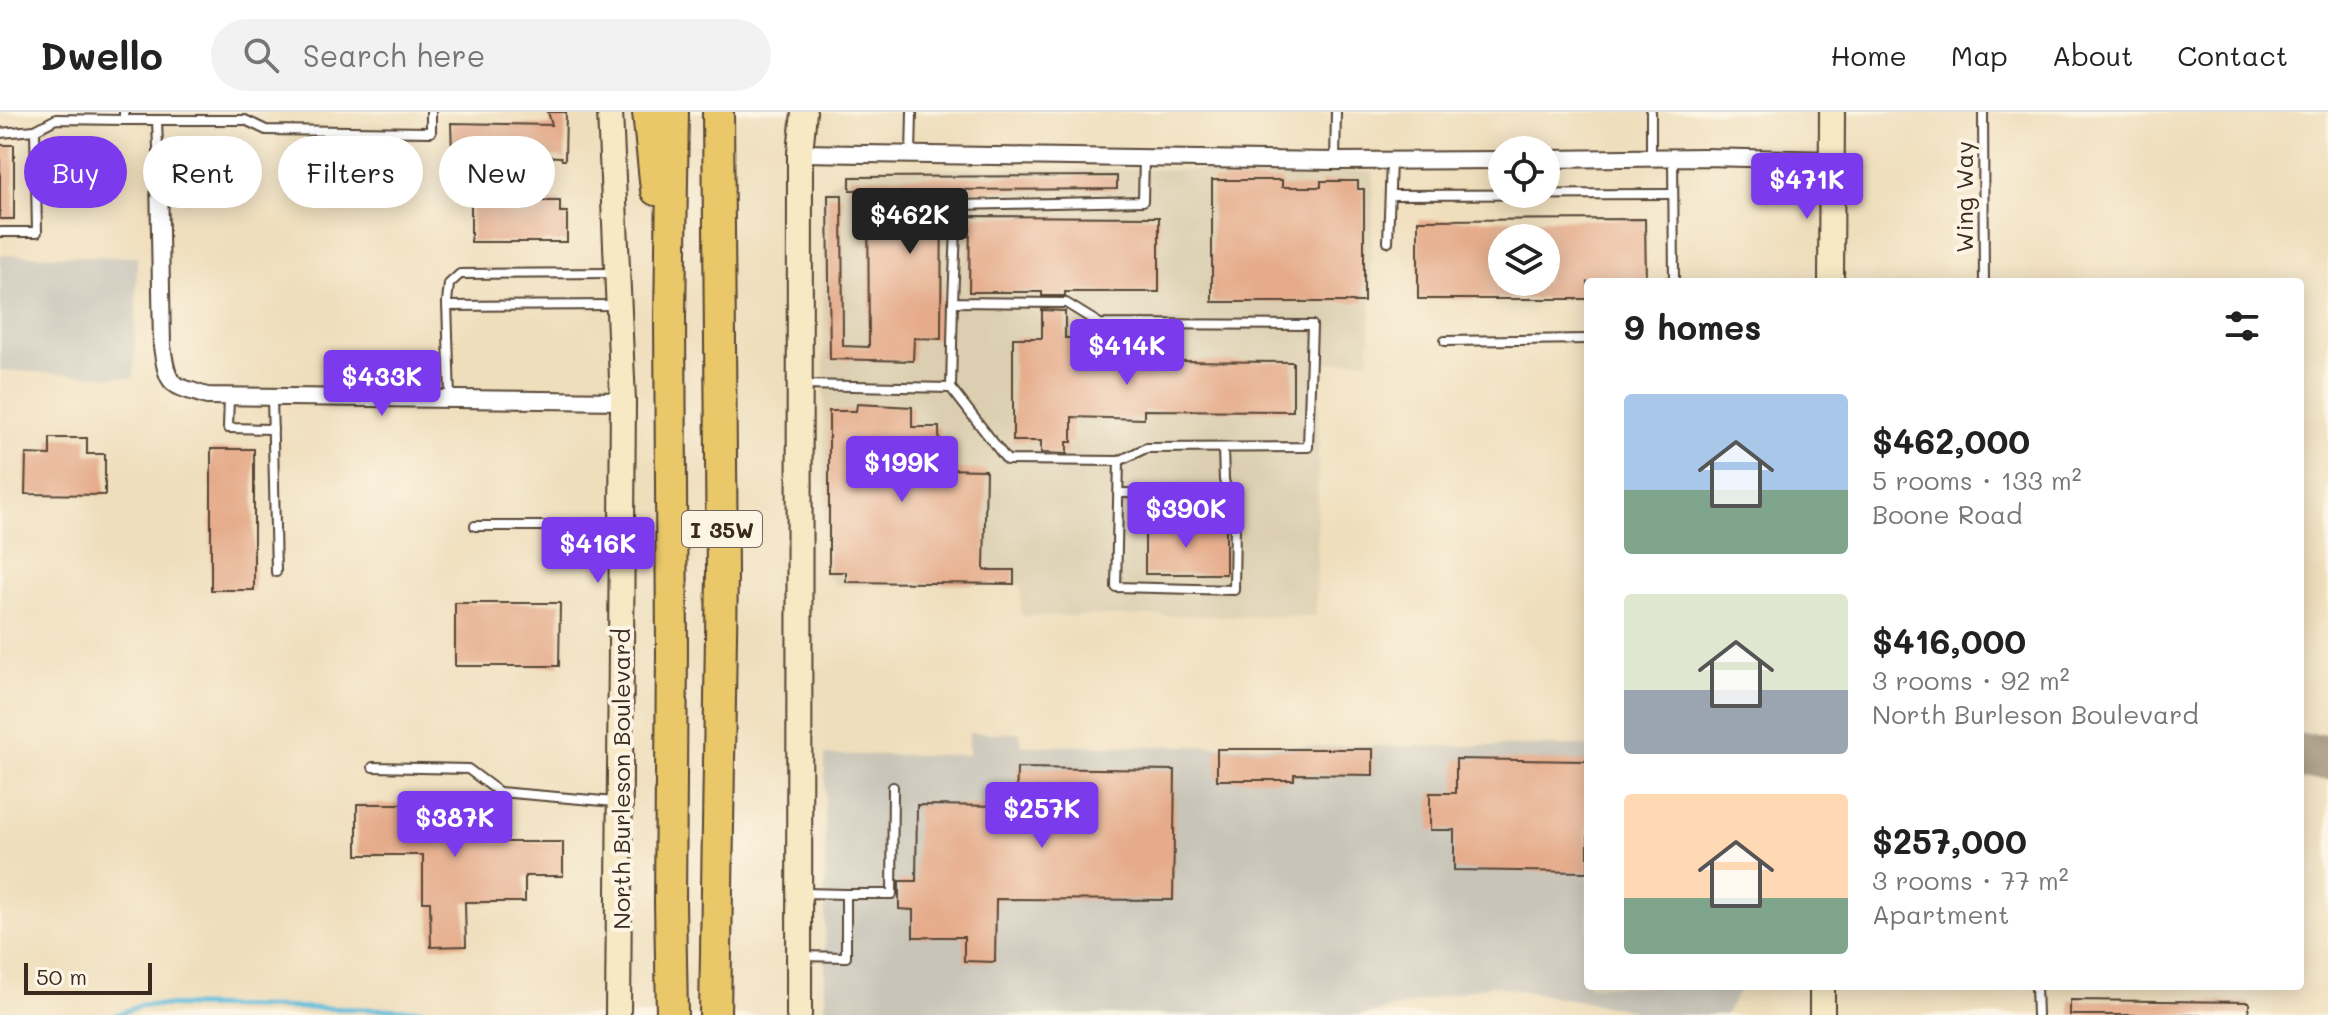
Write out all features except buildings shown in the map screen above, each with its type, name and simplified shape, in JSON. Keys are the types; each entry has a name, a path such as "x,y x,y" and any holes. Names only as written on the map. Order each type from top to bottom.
{"highway":[{"path":"648,112 670,319"},
{"name":"I 35W","path":"672,1015 670,319 673,112"},
{"name":"I 35W","path":"715,1015 722,573 718,112"},
{"path":"717,902 731,1015"},
{"path":"655,1015 656,924 670,903"}],"main road":[{"name":"North Burleson Boulevard","path":"610,112 623,401 618,1015"},
{"path":"799,1015 800,153 804,112"},
{"path":"1831,278 1832,112"},
{"path":"1822,990 1822,1015"}],"street":[{"path":"800,153 1335,161 1488,160"},
{"path":"1560,159 1832,160"},
{"path":"160,208 162,346 166,373 175,386 207,396 623,401"}],"lane":[{"path":"0,133 35,130 56,119 124,116 157,120 245,120 266,130 431,132 431,112"},
{"path":"911,155 912,112"},
{"path":"1335,161 1336,112"},
{"path":"1651,112 1651,158"},
{"name":"Wing Way","path":"1983,112 1984,278"},
{"path":"157,120 158,136"},
{"path":"0,232 37,232 35,130"},
{"path":"953,302 1066,303 1100,324 1312,325 1308,447 1146,448 1119,461 1007,460 951,388 953,302 957,205 1143,201 1144,158"},
{"path":"1673,158 1674,278"},
{"path":"1388,242 1391,161"},
{"path":"1391,195 1673,194"},
{"path":"450,399 447,306 449,284 460,274 618,273"},
{"path":"447,306 620,305"},
{"path":"1445,341 1584,339"},
{"path":"799,385 951,388"},
{"path":"229,396 228,428 273,429"},
{"path":"272,396 276,572"},
{"path":"1119,461 1116,587 1234,590 1235,521 1224,480 1223,448"},
{"path":"1119,493 1227,494"},
{"path":"475,526 622,526"},
{"path":"373,767 468,769 499,792 620,803"},
{"path":"799,893 892,894 893,787"},
{"path":"799,956 846,957 846,894"},
{"path":"2036,990 2037,1015"}],"shaded area":[{"path":"850,168 1374,171 1369,360 1320,363 1316,616 1021,616 1021,585 837,585 825,574 823,192"},
{"path":"0,255 137,257 134,378 0,370"},
{"path":"969,733 1020,733 1021,746 1584,746 1584,990 1740,990 1725,1015 1634,1015 1632,1010 1490,985 1364,1015 825,1015 825,755 969,755"}],"waterway":[{"path":"116,1015 142,1005 420,1010 443,1015"}],"taxiway":[{"path":"2304,757 2328,757"}]}
